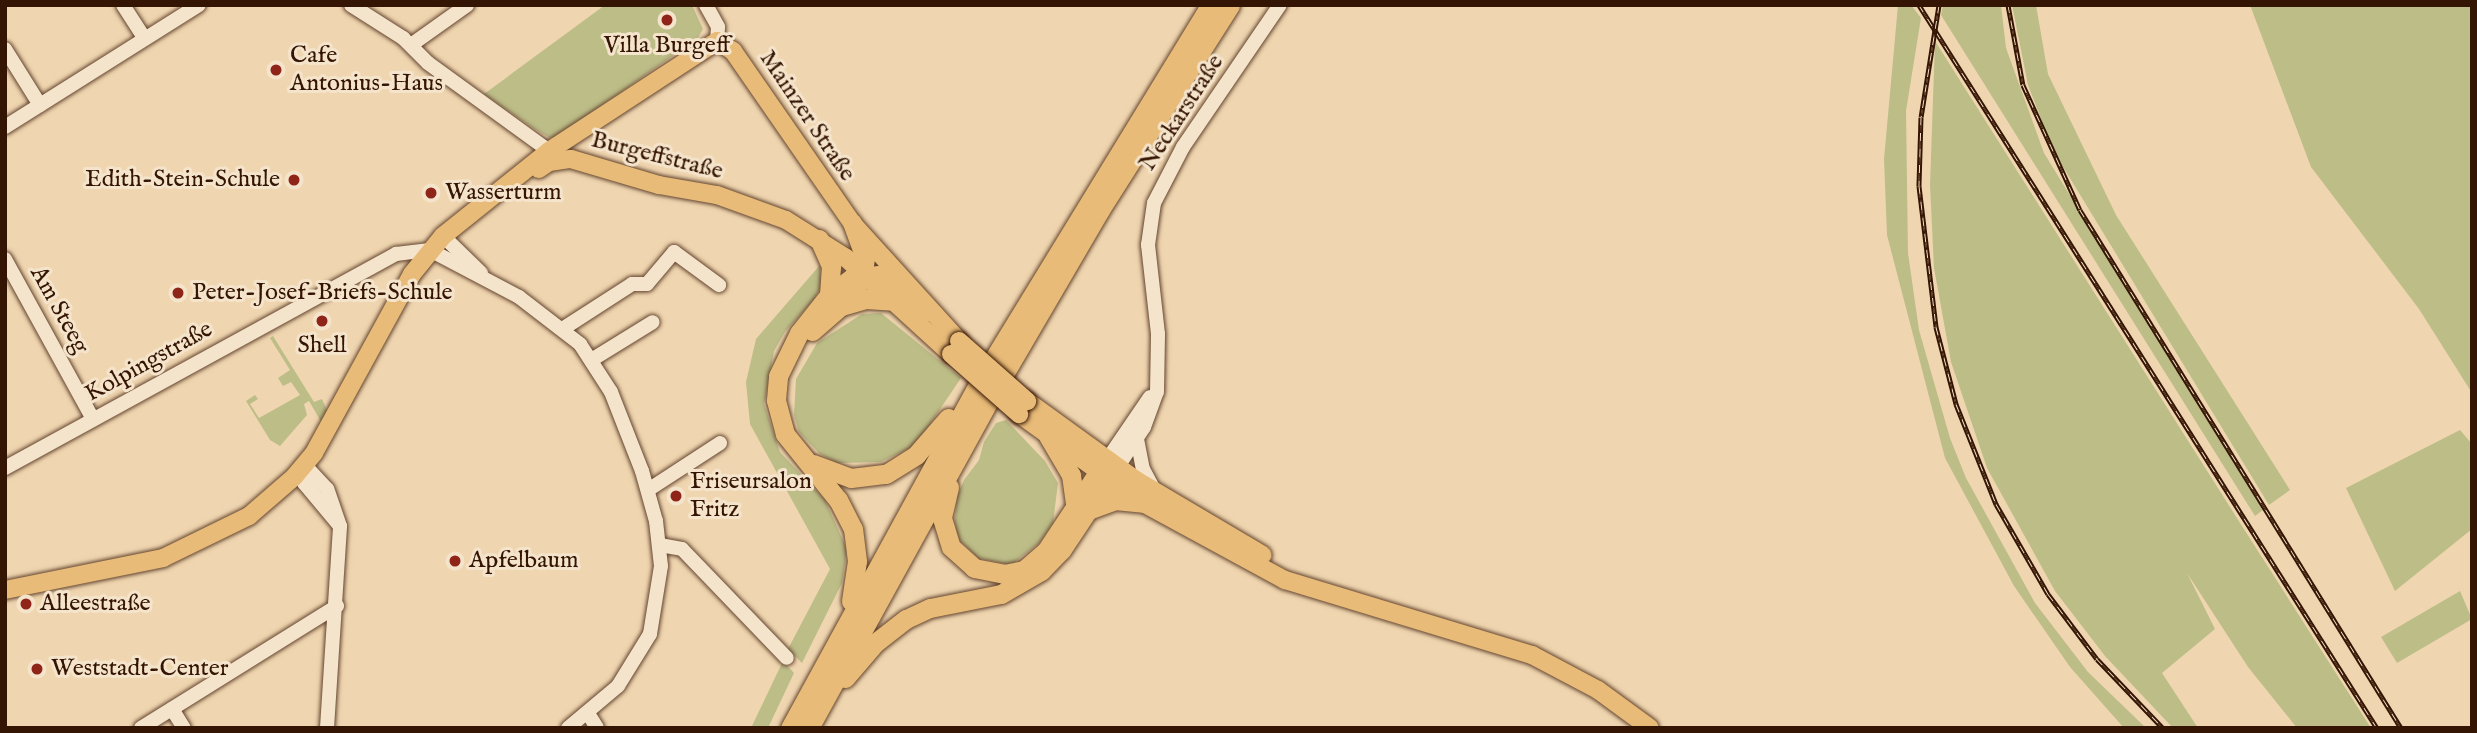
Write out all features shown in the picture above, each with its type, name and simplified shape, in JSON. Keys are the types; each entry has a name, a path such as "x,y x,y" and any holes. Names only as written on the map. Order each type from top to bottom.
{"highway":[{"path":"790,728 849,616 983,376 1210,5"},
{"path":"810,726 964,446 1100,210 1230,5"},
{"path":"852,223 863,251 864,274"},
{"path":"819,239 831,266 835,301"},
{"path":"849,616 857,561 853,529 838,500 799,453 781,423 776,400 787,355 835,301 864,274 879,275 928,311"},
{"path":"835,301 893,301"},
{"path":"799,453 839,476 886,474 916,455 983,376"},
{"path":"810,726 884,634 930,608 1001,594 1028,580 1062,549 1082,507 1071,475 1048,436"},
{"path":"964,446 942,518 951,547 974,568 1004,574 1032,565 1082,507 1108,470"},
{"path":"1082,507 1115,500 1150,498"}],"main road":[{"path":"5,601 119,579 209,551 241,535 308,473 404,288 441,246 586,128 717,41"},
{"name":"Mainzer Straße","path":"717,41 731,47 852,223 928,311 955,348"},
{"path":"586,128 576,147 587,164"},
{"name":"Burgeffstraße","path":"549,156 571,159 751,206 819,239 955,348"},
{"path":"955,348 1023,407 1108,470 1285,580 1532,655 1598,690 1650,728"},
{"path":"1023,407 1048,436 1108,470"},
{"path":"5,590 116,570 202,543 249,516 308,473"}],"street":[{"path":"123,5 145,39"},
{"path":"5,127 200,5"},
{"path":"351,5 411,46 428,63 549,156"},
{"path":"411,46 467,5"},
{"path":"706,5 718,27 717,41"},
{"name":"Neckarstraße","path":"1108,470 1137,439 1151,413 1158,380 1156,310 1148,245 1154,203 1183,147 1280,5"},
{"path":"5,49 40,105"},
{"path":"441,246 564,328 593,359 621,415 648,490 660,545 659,596 650,634 624,678 593,721 568,728"},
{"name":"Kolpingstraße","path":"5,468 396,254 441,246"},
{"path":"564,328 632,284 647,284 674,252 719,285"},
{"name":"Am Steeg","path":"5,259 93,419"},
{"path":"593,359 653,322"},
{"path":"1108,470 1158,380"},
{"path":"1137,439 1150,498"},
{"path":"648,490 720,443"},
{"path":"308,473 340,526 337,606 327,728"},
{"path":"660,545 682,549 787,658"},
{"path":"141,728 337,606"},
{"path":"172,709 184,728"}],"green space":[{"path":"605,5 692,5 703,29 698,38 558,136 550,138 484,94"},
{"path":"1898,5 1911,5 1921,18 1906,111 1908,253 1919,330 1950,438 1966,478 2035,603 2088,672 2146,728 2124,728 2070,667 2014,586 1945,458 1887,235 1884,159"},
{"path":"1943,5 2001,5 2006,48 2044,153 2263,510 2255,516 1941,15"},
{"path":"2012,5 2036,5 2048,74 2116,215 2290,490 2269,505 2054,152 2028,85"},
{"path":"2250,5 2472,5 2472,393 2419,309 2311,167"},
{"path":"1935,41 2371,728 2297,728 2248,667 2187,573 2215,629 2162,673 2198,728 2173,728 2105,656 2055,591 1987,468 1951,362 1934,268 1930,185"},
{"path":"820,265 821,286 814,299 785,332 774,351 764,404 780,452 825,500 847,549 842,583 802,663 788,649 830,569 750,424 746,382 756,339"},
{"path":"881,313 961,378 916,445 881,462 837,463 820,454 799,432 794,415 796,379 817,343 862,314"},
{"path":"273,336 314,402 322,399 329,415 323,425 309,401 304,404 307,415 280,446 270,440 246,401 255,395 258,399 250,404 259,418 300,395 291,382 283,386 278,378 290,370 270,338"},
{"path":"1006,420 1045,461 1058,483 1053,523 1040,542 1011,565 978,558 958,538 955,522 957,497 964,480 979,460 984,442 996,423"},
{"path":"2460,430 2472,444 2472,529 2395,591 2346,488"},
{"path":"2460,591 2472,619 2397,663 2381,637"},
{"path":"783,661 794,673 768,728 751,728"}],"railway":[{"path":"1919,5 2377,728"},
{"path":"1939,5 1921,117 1919,186 1936,327 1956,404 1996,504 2048,594 2097,659 2163,728"},
{"path":"2008,5 2023,85 2080,210 2401,728"}],"place":[{"name":"Villa Burgeff","path":"667,20"},
{"name":"Cafe Antonius-Haus","path":"276,70"},
{"name":"Edith-Stein-Schule","path":"294,180"},
{"name":"Wasserturm","path":"431,193"},
{"name":"Peter-Josef-Briefs-Schule","path":"178,293"},
{"name":"Shell","path":"322,321"},
{"name":"Friseursalon Fritz","path":"676,496"},
{"name":"Apfelbaum","path":"455,561"},
{"name":"Alleestraße","path":"26,604"},
{"name":"Weststadt-Center","path":"37,669"}]}
